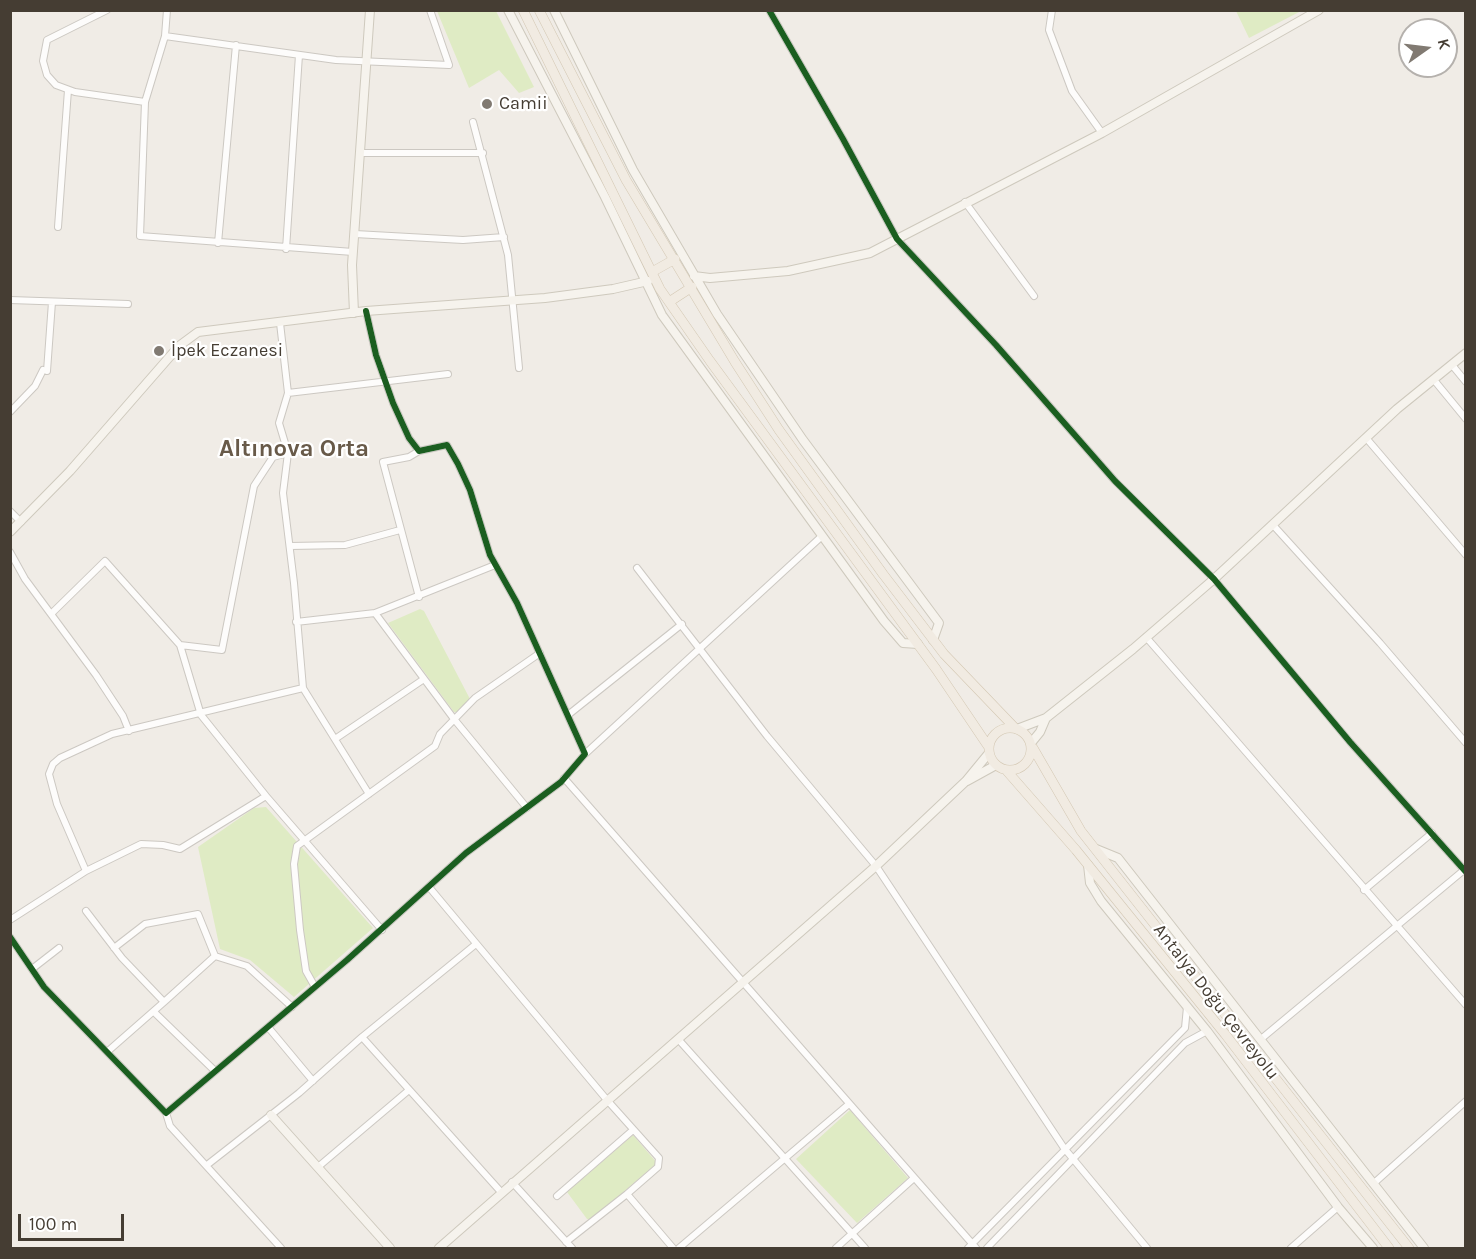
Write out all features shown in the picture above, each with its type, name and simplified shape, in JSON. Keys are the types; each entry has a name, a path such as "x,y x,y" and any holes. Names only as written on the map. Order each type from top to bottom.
{"main road":[{"path":"523,10 669,302 918,644 989,750 996,765 1006,770 1024,765 1032,746 1026,735 1016,728 933,640 779,430 735,363 692,287 626,180 539,10"},
{"path":"654,276 675,259"},
{"path":"669,302 692,287"},
{"path":"989,750 995,734 1001,730 1016,728"},
{"name":"Antalya Doğu Çevreyolu","path":"1032,746 1081,831 1409,1248"},
{"name":"Antalya Doğu Çevreyolu","path":"1006,770 1088,865 1225,1034 1389,1248"}],"street":[{"path":"107,10 47,40 44,61 47,75 56,85 68,90 145,102"},
{"path":"167,10 165,36 145,102 140,236 286,249 353,252"},
{"path":"354,313 353,252 370,10"},
{"path":"165,36 298,55 367,62 449,65 430,10"},
{"path":"508,10 605,197 662,315 822,536 903,643 918,644"},
{"path":"554,10 633,170 695,276 764,385 939,623 933,640"},
{"path":"769,10 897,239 996,345 1114,481 1214,579 1350,742 1465,871 1395,926 1262,1039"},
{"path":"1052,10 1049,30 1072,91 1102,133"},
{"path":"684,275 710,278 788,271 870,253 964,202 1102,133 1319,10"},
{"path":"218,243 236,45"},
{"path":"286,249 298,55"},
{"path":"58,227 68,90"},
{"path":"473,122 504,237 519,368"},
{"path":"360,153 483,153"},
{"path":"964,202 1034,296"},
{"path":"355,234 463,240 504,237"},
{"path":"10,532 70,471 178,346 198,332 366,311 512,300 613,289 645,282 654,276"},
{"path":"10,300 128,304"},
{"path":"10,412 35,386 45,371 52,302"},
{"path":"366,311 385,380 409,438 419,451"},
{"path":"280,323 288,393 279,423 288,453 283,493 303,688 369,794"},
{"path":"1016,728 1046,718 1146,638 1214,579 1397,409 1466,353"},
{"path":"1452,364 1466,382"},
{"path":"288,393 448,374"},
{"path":"1434,380 1466,419"},
{"path":"1367,439 1466,555"},
{"path":"419,597 383,462 409,457 419,451 447,445 470,490 490,555 517,603 585,754"},
{"path":"180,645 222,650 254,486 273,457 288,453"},
{"path":"10,511 21,522"},
{"path":"1273,525 1380,643 1466,743"},
{"path":"290,546 345,545 400,530"},
{"path":"166,1113 381,930 466,853 564,778 585,754 822,536"},
{"path":"10,552 25,579 96,675 123,716 129,731"},
{"path":"52,613 105,561 180,645 201,715 266,796 381,930"},
{"path":"296,622 375,613 495,565"},
{"path":"638,567 767,736 876,866 1064,1148 1148,1248"},
{"path":"375,613 454,719 527,808"},
{"path":"568,715 682,624"},
{"path":"1146,638 1466,1005"},
{"path":"315,987 306,971 294,864 297,846 435,746 440,734 475,698 540,653"},
{"path":"335,739 424,679"},
{"path":"86,871 57,804 49,777 51,768 60,758 112,734 201,715 303,688"},
{"path":"1032,746 1046,718"},
{"path":"439,1248 876,866 966,781 989,750"},
{"path":"966,781 996,765"},
{"path":"564,778 972,1247 1064,1148 1185,1028 1187,1006"},
{"path":"10,920 86,871 141,844 163,845 180,849 266,796"},
{"path":"1364,890 1432,833"},
{"path":"1096,849 1119,858 1424,1248"},
{"path":"1088,865 1090,883 1101,901 1207,1031 1338,1207 1373,1248"},
{"path":"429,887 660,1162 627,1194 566,1242"},
{"path":"86,911 114,948 164,1002"},
{"path":"114,948 146,924 198,914 215,956"},
{"path":"10,937 44,987 166,1113 170,1126 281,1248"},
{"path":"207,1166 313,1081 362,1037 476,944"},
{"path":"32,969 59,948"},
{"path":"215,956 247,966 292,1006"},
{"path":"107,1052 215,956"},
{"path":"154,1012 215,1071"},
{"path":"268,1027 313,1081"},
{"path":"987,1248 1185,1043 1207,1031"},
{"path":"362,1037 501,1192"},
{"path":"678,1039 865,1248"},
{"path":"318,1167 409,1090"},
{"path":"1373,1184 1466,1101"},
{"path":"679,1248 849,1104"},
{"path":"271,1115 390,1248"},
{"path":"557,1196 633,1130"},
{"path":"836,1248 914,1178"},
{"path":"512,1182 572,1248"},
{"path":"627,1194 673,1248"},
{"path":"1291,1248 1338,1207"}],"green space":[{"path":"437,11 496,11 534,87 519,93 499,70 469,88"},
{"path":"1236,11 1301,11 1249,38"},
{"path":"420,609 424,611 470,699 458,712 454,712 388,623"},
{"path":"266,807 373,928 294,997 250,960 220,949 198,847 254,808"},
{"path":"850,1110 908,1178 857,1223 796,1159"},
{"path":"633,1135 657,1163 591,1220 587,1219 567,1192"}],"cycle path":[{"path":"769,10 897,239 996,345 1115,481 1214,579 1350,742 1466,872"},
{"path":"10,937 44,987 166,1113 347,960 466,853 561,782 585,754 517,603 490,555 470,490 458,464 447,445 419,451 409,438 393,403 376,355 366,311"}],"place":[{"name":"Camii","path":"487,104"},
{"name":"İpek Eczanesi","path":"159,351"}],"district":[{"name":"Altınova Orta","path":"294,449"}]}
